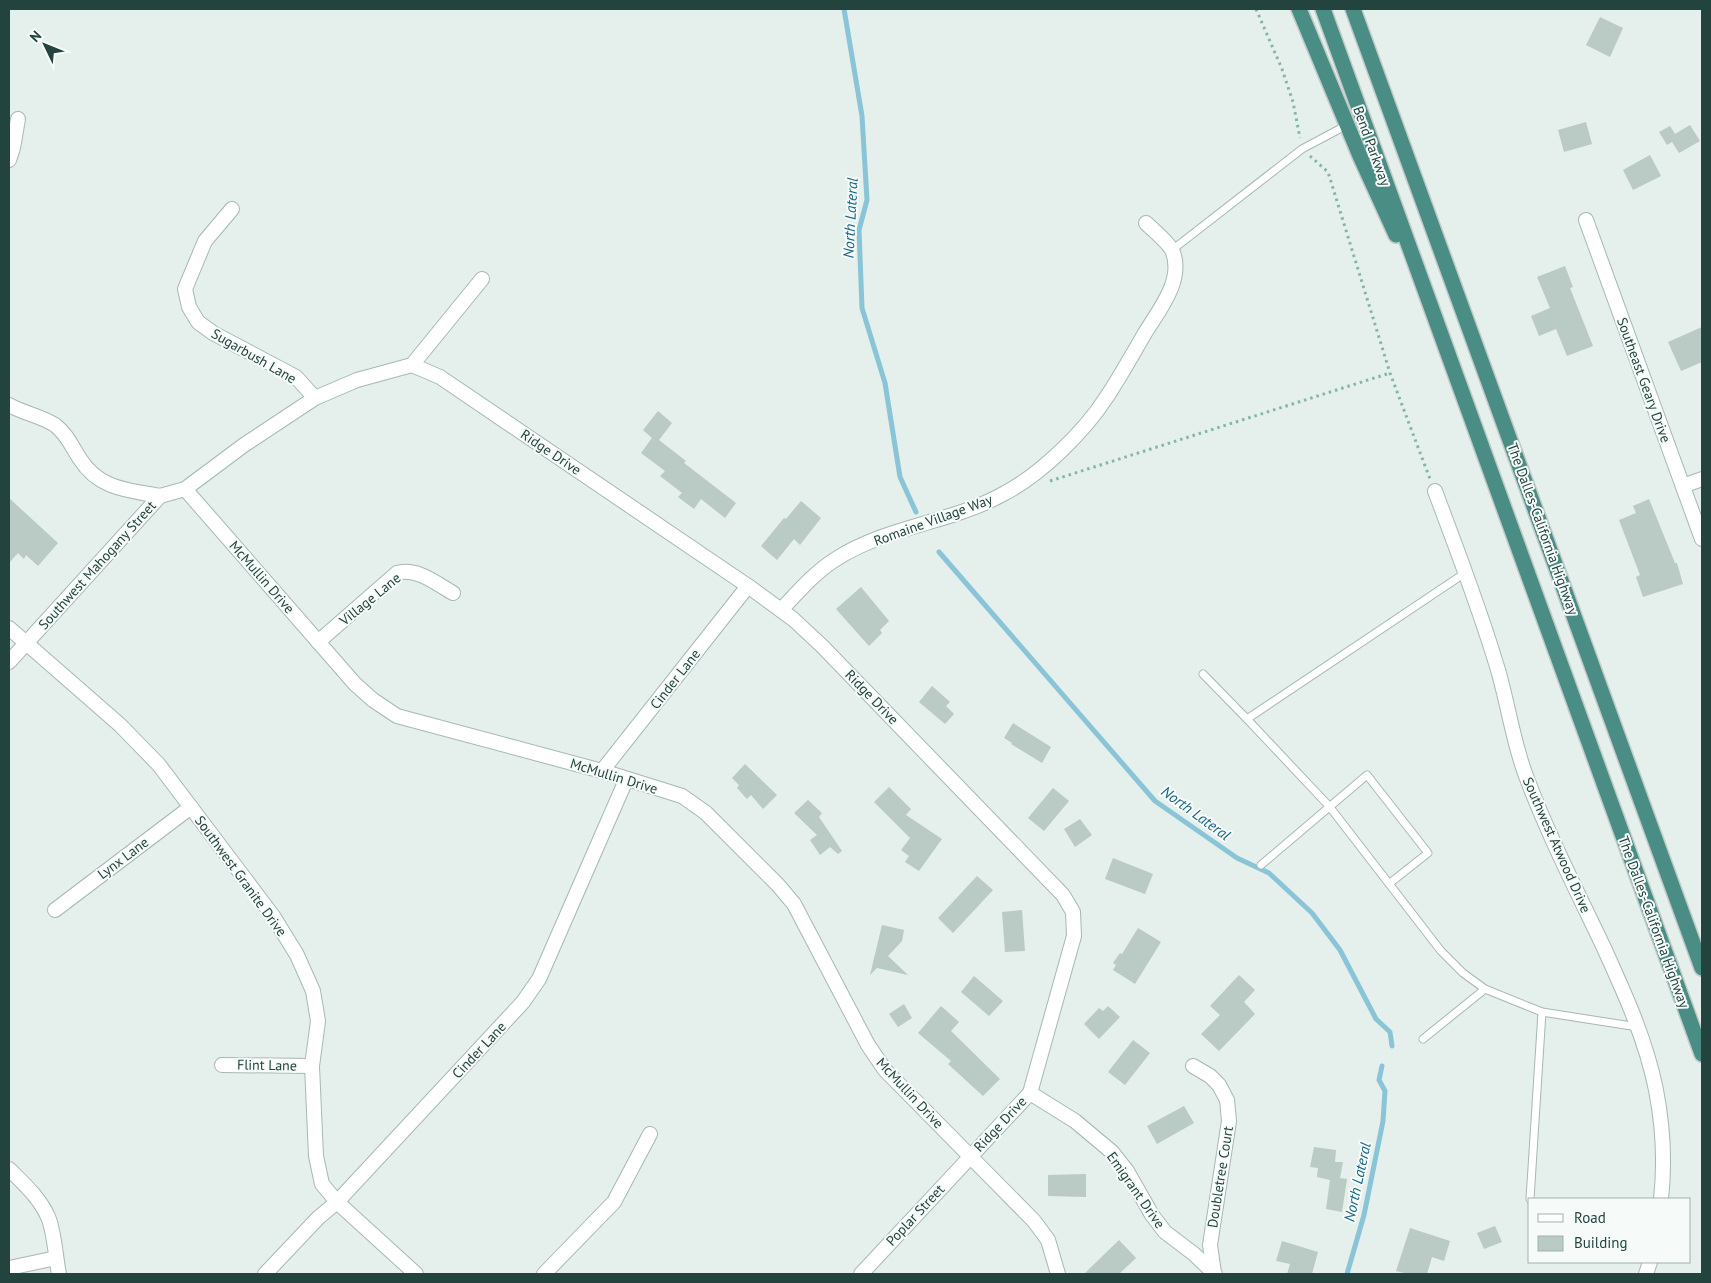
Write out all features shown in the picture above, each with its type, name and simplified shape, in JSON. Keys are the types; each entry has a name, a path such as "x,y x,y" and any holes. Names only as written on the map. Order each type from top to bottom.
{"highway":[{"path":"1299,9 1385,213 1422,282"},
{"name":"Bend Parkway","path":"1323,9 1422,282"},
{"path":"1352,9 1383,90"},
{"path":"1363,9 1383,90"},
{"name":"The Dalles-California Highway","path":"1383,90 1702,968"},
{"name":"The Dalles-California Highway","path":"1422,282 1702,1054"}],"street":[{"path":"9,160 18,119"},
{"name":"Sugarbush Lane","path":"232,210 205,240 185,289 189,307 198,322 213,333 296,377 315,398"},
{"name":"Southeast Geary Drive","path":"1586,220 1702,539"},
{"path":"1146,223 1172,250"},
{"name":"Romaine Village Way","path":"781,610 813,576 836,559 879,539 966,511 1004,494 1030,478 1068,444 1106,399 1171,290 1175,266 1172,250"},
{"path":"412,364 482,279"},
{"name":"Southwest Mahogany Street","path":"9,662 160,496 185,489 244,445 315,398 357,380 412,364"},
{"name":"Ridge Drive","path":"412,364 440,377 781,610 822,646 1063,895 1073,912 1074,936 1030,1093 970,1156"},
{"path":"9,406 54,425 66,436 92,476 109,486 160,496"},
{"path":"1683,486 1702,479"},
{"name":"McMullin Drive","path":"185,489 355,684 373,700 397,716 682,796 706,813 778,885 794,904 868,1045 885,1070 1034,1221 1048,1240 1058,1274"},
{"name":"Southwest Atwood Drive","path":"1435,491 1466,574 1498,672 1524,773 1541,816 1625,993 1650,1064 1660,1114 1663,1160 1661,1198"},
{"name":"Village Lane","path":"318,642 397,573 406,571 417,573 453,592"},
{"name":"Cinder Lane","path":"602,772 748,586"},
{"name":"Southwest Granite Drive","path":"9,628 160,765 273,916 297,955 313,991 318,1022 312,1066 316,1156 322,1184 337,1202 416,1274"},
{"name":"Cinder Lane","path":"265,1274 318,1218 337,1202 524,1002 539,979 626,780"},
{"name":"Lynx Lane","path":"55,910 191,807"},
{"name":"Flint Lane","path":"222,1064 312,1066"},
{"name":"Doubletree Court","path":"1193,1066 1210,1076 1220,1085 1227,1100 1229,1121 1210,1245 1214,1274"},
{"name":"Emigrant Drive","path":"1030,1093 1075,1121 1112,1152 1165,1232 1214,1274"},
{"path":"544,1274 614,1202 650,1134"},
{"name":"Poplar Street","path":"861,1274 970,1156"},
{"path":"9,1169 40,1203 49,1218 59,1274"},
{"path":"9,1268 56,1258"}],"lane":[{"path":"1172,250 1302,149 1347,125"},
{"path":"1247,719 1466,574"},
{"path":"1202,674 1329,806 1441,951 1463,972 1485,989 1542,1012 1638,1027"},
{"path":"1261,865 1367,775 1428,853 1390,883"},
{"path":"1423,1039 1485,989"},
{"path":"1530,1198 1542,1012"}],"path":[{"path":"1256,9 1285,77 1293,102 1302,149 1328,172 1390,373 1435,491"},
{"path":"1030,478 1050,481 1390,373"}],"building":[{"path":"1600,17 1623,28 1610,57 1586,45"},
{"path":"1586,122 1592,144 1564,152 1558,130"},
{"path":"1690,125 1700,141 1679,153 1672,142 1667,145 1659,132 1670,126 1675,134"},
{"path":"1650,155 1661,176 1633,190 1623,170"},
{"path":"1565,266 1573,287 1570,288 1593,346 1567,356 1556,329 1539,336 1531,316 1550,308 1537,277"},
{"path":"1702,327 1702,362 1681,371 1668,342"},
{"path":"658,411 672,423 659,440 686,461 684,463 736,503 725,518 701,499 694,509 678,497 682,493 660,476 665,471 641,453 652,438 643,430"},
{"path":"9,498 58,543 38,566 26,555 24,559 18,553 9,563"},
{"path":"1649,499 1675,563 1677,563 1683,584 1643,597 1636,577 1640,575 1619,520 1636,513 1633,506"},
{"path":"801,501 821,518 800,545 794,539 777,560 761,546"},
{"path":"861,587 889,621 880,630 882,633 869,646 836,609"},
{"path":"932,686 950,702 946,706 954,714 945,724 919,702"},
{"path":"1013,723 1051,747 1042,763 1004,738"},
{"path":"745,764 777,795 763,809 751,795 747,799 737,788 739,785 732,778"},
{"path":"889,787 911,809 906,815 942,839 919,871 905,862 909,856 901,850 910,838 874,802"},
{"path":"1053,788 1069,801 1044,831 1028,818"},
{"path":"808,800 822,813 819,817 842,851 838,854 830,847 820,855 810,840 817,835 794,813"},
{"path":"1080,819 1092,835 1075,847 1064,829"},
{"path":"1113,858 1153,874 1145,894 1105,879"},
{"path":"977,876 993,890 953,933 938,918"},
{"path":"1022,910 1025,951 1005,952 1002,912"},
{"path":"882,925 904,930 902,941 888,956 908,975 877,968 870,975"},
{"path":"1138,928 1161,942 1135,984 1113,970 1116,965 1113,963 1120,953 1122,954"},
{"path":"1239,975 1255,990 1244,1002 1255,1014 1219,1051 1201,1034 1220,1015 1210,1006"},
{"path":"974,976 1003,1001 989,1016 961,992"},
{"path":"904,1004 912,1018 898,1027 889,1014"},
{"path":"941,1006 959,1022 951,1031 1000,1079 983,1096 948,1064 951,1061 918,1033"},
{"path":"1108,1006 1120,1017 1099,1039 1084,1024 1099,1008 1103,1011"},
{"path":"1133,1040 1150,1053 1125,1085 1108,1072"},
{"path":"1184,1106 1194,1123 1157,1144 1147,1126"},
{"path":"1314,1147 1336,1150 1335,1162 1343,1162 1340,1178 1347,1179 1342,1212 1326,1209 1330,1180 1317,1177 1318,1168 1310,1167"},
{"path":"1086,1174 1086,1197 1048,1196 1048,1175"},
{"path":"1495,1226 1502,1242 1484,1249 1477,1233"},
{"path":"1410,1228 1450,1241 1444,1261 1432,1257 1427,1274 1408,1274 1396,1271"},
{"path":"1119,1240 1136,1258 1119,1274 1084,1274"},
{"path":"1282,1241 1318,1252 1312,1274 1287,1274 1290,1264 1276,1261"}],"waterway":[{"name":"North Lateral","path":"844,9 862,116 867,200 859,230 862,308 885,383 900,477 916,512"},
{"name":"North Lateral","path":"939,552 1155,801 1237,858 1269,873 1312,913 1340,950 1376,1019 1390,1032 1392,1046"},
{"name":"North Lateral","path":"1347,1274 1364,1215 1383,1121 1385,1091 1379,1080 1382,1066"}]}
